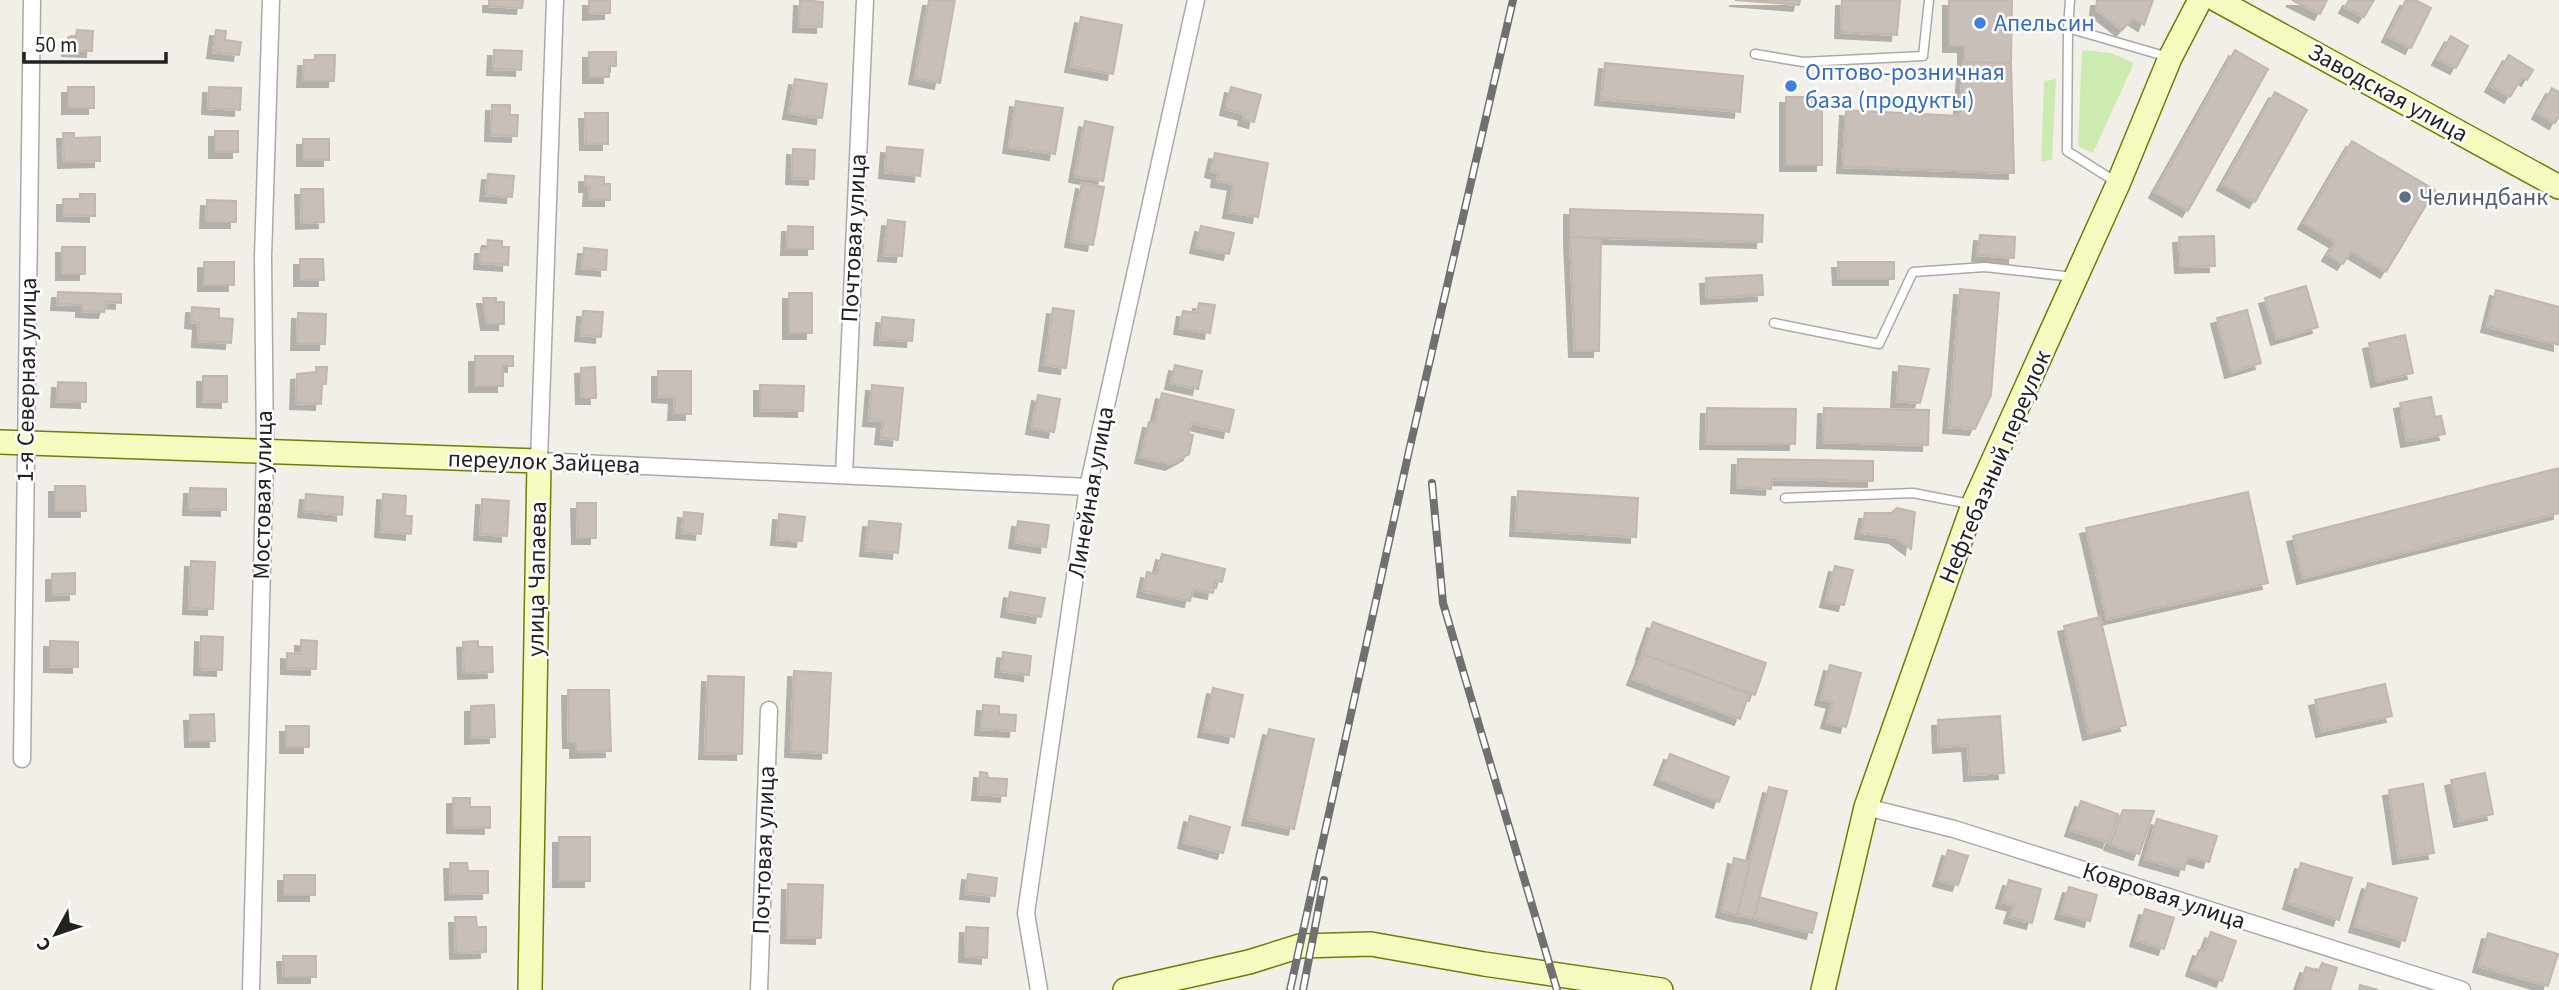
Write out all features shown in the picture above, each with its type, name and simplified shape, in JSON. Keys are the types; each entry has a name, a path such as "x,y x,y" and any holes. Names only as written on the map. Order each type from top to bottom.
{"street":[{"name":"1-я Северная улица","path":"22,759 32,0"},
{"name":"Мостовая улица","path":"251,990 265,452 263,257 271,0"},
{"name":"улица Чапаева","path":"530,990 539,461 555,0"},
{"name":"Почтовая улица","path":"844,475 865,0"},
{"name":"Линейная улица","path":"1040,990 1026,913 1088,487 1196,0"},
{"name":"Нефтебазный переулок","path":"1823,990 1866,807 1973,505 2118,184 2170,58 2200,0"},
{"name":"Заводская улица","path":"2217,0 2559,187"},
{"name":"переулок Зайцева","path":"0,442 539,461 1088,487"},
{"name":"Почтовая улица","path":"759,990 769,710"},
{"name":"Ковровая улица","path":"1866,807 1954,830 2462,990"},
{"path":"1125,990 1249,962 1300,946 1371,944 1661,990"}],"lane":[{"path":"1755,54 1803,62 1923,56 1929,0"},
{"path":"2070,0 2067,150 2118,184"},
{"path":"2068,29 2170,58"},
{"path":"1774,323 1879,344 1913,272 1985,267 2076,278"},
{"path":"1785,498 1913,493 1973,505"}],"green space":[{"path":"2082,50 2111,53 2134,63 2093,153 2078,146"},
{"path":"2056,79 2052,160 2041,162 2044,81"}],"building":[{"path":"489,0 523,0 522,8 489,6"},
{"path":"589,0 610,0 610,13 589,14"},
{"path":"800,0 823,2 822,27 799,26"},
{"path":"929,0 955,0 940,83 915,78"},
{"path":"1735,0 1800,0 1799,5"},
{"path":"1842,0 1900,0 1897,35 1841,32"},
{"name":"Апельсин","path":"1949,0 2012,0 2011,63 1964,62 1964,46 1949,46"},
{"path":"2097,0 2153,0 2144,25 2133,18 2122,30 2096,9"},
{"path":"2292,0 2327,0 2320,14"},
{"path":"2349,0 2374,0 2364,17 2345,7"},
{"path":"2406,0 2415,0 2431,8 2411,48 2388,36"},
{"path":"1081,17 1122,25 1113,74 1071,66"},
{"path":"77,30 93,31 92,51 68,50 68,37 76,37"},
{"path":"216,30 226,31 225,40 241,42 239,55 213,52"},
{"path":"2451,36 2468,46 2456,68 2438,59"},
{"path":"494,50 522,51 521,70 493,69"},
{"path":"2235,50 2268,69 2188,211 2155,192"},
{"path":"589,52 616,52 616,66 609,66 609,77 589,77"},
{"path":"315,55 335,55 334,81 303,81 304,60 315,60"},
{"path":"2509,55 2533,70 2527,80 2522,77 2510,97 2491,86"},
{"path":"1964,62 2011,63 2014,173 1843,167 1846,110 1959,116"},
{"path":"1605,63 1743,76 1740,112 1601,99"},
{"path":"795,79 827,84 822,118 789,113"},
{"path":"68,87 94,87 94,108 68,108"},
{"path":"209,87 241,88 240,110 208,108"},
{"path":"1231,87 1261,95 1254,122 1244,119 1245,114 1226,109"},
{"path":"2552,88 2559,92 2559,116 2555,123 2538,113"},
{"path":"2275,92 2307,110 2255,202 2223,184"},
{"path":"1786,97 1822,97 1822,165 1786,165"},
{"path":"1016,101 1063,108 1055,154 1009,147"},
{"path":"492,105 510,105 510,115 518,115 517,136 491,135"},
{"path":"585,113 608,113 608,144 586,144"},
{"path":"1085,121 1113,127 1103,181 1075,176"},
{"path":"215,131 238,131 238,152 215,152"},
{"path":"63,133 74,133 74,138 100,137 100,161 64,162"},
{"path":"303,139 329,139 329,160 303,160"},
{"path":"2352,141 2435,190 2386,272 2351,251 2343,264 2328,255 2336,242 2304,223"},
{"path":"887,147 923,150 920,176 885,172"},
{"path":"793,149 815,150 814,179 792,178"},
{"path":"1215,153 1268,163 1258,217 1229,212 1234,184 1217,181 1218,173 1211,171"},
{"path":"488,174 514,176 512,197 486,195"},
{"path":"585,176 604,177 604,184 610,184 610,200 589,200 590,186 585,186"},
{"path":"1082,183 1104,187 1093,245 1071,241"},
{"path":"301,189 323,189 324,222 302,223"},
{"path":"80,194 95,194 95,216 63,215 63,199 80,199"},
{"path":"207,200 236,201 236,222 206,222"},
{"path":"1570,209 1763,215 1762,242 1570,237"},
{"path":"888,220 905,222 902,256 884,255"},
{"path":"788,226 813,227 813,249 787,249"},
{"path":"1201,226 1234,233 1229,254 1196,247"},
{"path":"1980,235 2015,237 2014,258 1978,255"},
{"path":"2214,236 2215,266 2181,267 2179,237"},
{"path":"1570,237 1601,239 1599,351 1575,351"},
{"path":"488,240 502,241 502,247 509,247 508,265 480,263 481,248 487,248"},
{"path":"62,247 85,247 85,274 62,274"},
{"path":"584,248 607,250 606,270 582,268"},
{"path":"300,259 323,259 324,280 300,280"},
{"path":"204,262 234,262 234,285 204,285"},
{"path":"1838,262 1894,262 1894,279 1839,279"},
{"path":"1762,275 1763,295 1707,298 1706,278"},
{"path":"2306,286 2318,327 2277,339 2265,298"},
{"path":"1960,289 1999,293 1991,395 1975,429 1949,427"},
{"path":"2496,290 2559,307 2559,345 2487,326"},
{"path":"58,292 121,294 121,303 107,302 104,312 82,311 82,305 57,304"},
{"path":"789,293 812,293 812,333 789,333"},
{"path":"483,298 496,298 496,302 504,302 504,324 487,324"},
{"path":"1199,303 1215,305 1210,333 1180,328 1183,311 1197,313"},
{"path":"192,307 219,309 219,318 233,319 231,343 198,341 199,323 191,322"},
{"path":"1053,308 1074,311 1066,368 1045,365"},
{"path":"2247,310 2261,363 2231,372 2217,318"},
{"path":"583,311 603,312 601,337 581,335"},
{"path":"298,313 326,314 325,344 297,344"},
{"path":"882,317 914,320 912,341 880,339"},
{"path":"2405,335 2413,373 2377,381 2369,343"},
{"path":"475,356 513,356 513,366 503,366 503,386 475,386"},
{"path":"1175,365 1202,371 1198,389 1171,383"},
{"path":"1899,366 1929,369 1920,403 1897,401"},
{"path":"316,367 327,367 326,384 322,384 321,404 296,403 297,374 316,372"},
{"path":"595,367 596,398 582,398 581,368"},
{"path":"658,371 691,371 691,414 674,414 675,397 658,396"},
{"path":"203,376 227,376 227,402 203,401"},
{"path":"58,382 86,383 86,402 57,401"},
{"path":"760,385 804,386 803,411 760,410"},
{"path":"872,385 903,388 898,440 881,438 883,421 869,420"},
{"path":"1162,393 1234,410 1229,432 1191,423 1188,434 1193,435 1189,454 1171,464 1141,457 1149,422 1155,423"},
{"path":"1038,395 1060,399 1054,432 1032,428"},
{"path":"2431,397 2435,417 2441,416 2445,434 2407,441 2400,403"},
{"path":"1707,408 1796,409 1795,444 1706,443"},
{"path":"1824,408 1929,410 1928,445 1823,442"},
{"path":"1738,459 1873,461 1873,481 1772,479 1771,489 1737,487"},
{"path":"2559,468 2559,513 2303,578 2293,536"},
{"path":"55,486 85,486 86,511 55,511"},
{"path":"190,488 226,489 226,510 189,509"},
{"path":"1518,491 1638,498 1636,537 1516,530"},
{"path":"2248,492 2268,583 2107,619 2086,528"},
{"path":"306,494 343,497 342,515 304,511"},
{"path":"383,494 406,496 405,516 412,516 411,534 381,531"},
{"path":"482,499 509,501 507,536 480,534"},
{"path":"577,503 596,503 596,538 578,538"},
{"path":"1897,508 1915,512 1911,549 1895,537 1861,533 1865,513 1891,513"},
{"path":"684,512 703,514 701,534 682,532"},
{"path":"779,514 805,517 802,541 777,539"},
{"path":"869,521 901,524 898,553 866,550"},
{"path":"1018,521 1049,525 1046,547 1015,542"},
{"path":"1162,554 1225,569 1222,582 1215,581 1213,593 1193,589 1190,601 1143,591 1147,572 1157,574"},
{"path":"191,561 215,562 213,609 189,608"},
{"path":"1835,566 1853,570 1844,605 1826,601"},
{"path":"75,573 75,594 52,595 52,574"},
{"path":"1010,592 1045,598 1041,617 1007,611"},
{"path":"2100,617 2126,725 2089,734 2064,626"},
{"path":"1653,622 1766,663 1755,695 1642,654"},
{"path":"201,636 223,637 222,670 200,669"},
{"path":"301,640 317,641 316,669 287,668 287,653 301,654"},
{"path":"50,641 78,642 78,667 50,666"},
{"path":"478,641 478,647 492,647 493,672 464,673 463,642"},
{"path":"1003,652 1031,656 1029,675 1001,671"},
{"path":"1643,654 1749,694 1740,719 1633,679"},
{"path":"1830,665 1861,673 1846,727 1827,722 1833,702 1821,699"},
{"path":"794,671 831,673 827,753 791,751"},
{"path":"708,676 744,677 742,754 705,753"},
{"path":"2385,684 2392,716 2322,731 2315,700"},
{"path":"1213,688 1243,695 1234,737 1204,731"},
{"path":"568,690 609,690 611,751 576,752 576,742 569,742"},
{"path":"494,705 495,737 471,738 471,706"},
{"path":"983,705 999,706 999,714 1016,715 1015,731 981,729"},
{"path":"214,714 215,741 191,741 190,715"},
{"path":"2000,716 2004,773 1970,775 1968,745 1939,747 1938,720"},
{"path":"286,726 309,726 309,747 286,747"},
{"path":"1269,729 1314,739 1294,829 1248,819"},
{"path":"1670,754 1729,777 1719,802 1660,779"},
{"path":"980,772 987,773 988,778 1007,779 1006,796 978,794"},
{"path":"2485,773 2493,814 2460,821 2451,780"},
{"path":"2423,784 2434,853 2399,858 2389,790"},
{"path":"1769,787 1787,791 1754,918 1737,915"},
{"path":"453,798 470,798 470,807 490,807 490,828 453,827"},
{"path":"2081,801 2118,814 2108,842 2071,830"},
{"path":"2123,810 2154,811 2139,854 2110,844"},
{"path":"1190,816 1230,827 1223,853 1184,842"},
{"path":"2157,819 2217,836 2209,862 2188,856 2184,870 2145,859"},
{"path":"559,837 590,837 590,881 559,881"},
{"path":"1948,850 1968,856 1958,885 1939,880"},
{"path":"1734,858 1750,862 1737,915 1722,911"},
{"path":"450,863 467,863 468,871 488,871 488,893 451,894"},
{"path":"2301,863 2352,878 2339,920 2289,903"},
{"path":"968,874 997,878 995,896 966,893"},
{"path":"284,875 315,875 315,895 284,895"},
{"path":"2009,880 2041,889 2032,923 2010,917 2014,905 2002,902"},
{"path":"2368,883 2417,898 2405,941 2355,926"},
{"path":"788,884 823,885 821,938 787,937"},
{"path":"2069,887 2097,895 2090,921 2061,913"},
{"path":"1759,897 1817,913 1812,933 1754,918"},
{"path":"2145,909 2174,918 2164,949 2136,940"},
{"path":"455,917 476,917 477,927 486,927 486,952 456,953"},
{"path":"966,927 988,928 987,958 965,956"},
{"path":"2211,932 2236,941 2222,981 2192,970 2199,950 2204,951"},
{"path":"2488,933 2558,954 2548,986 2479,966"},
{"path":"283,956 316,956 316,977 284,977"},
{"path":"2322,963 2337,968 2330,990 2298,990 2306,967 2319,971"},
{"path":"2360,985 2378,990 2359,990"}],"railway":[{"path":"1290,990 1409,451 1513,0"},
{"path":"1432,483 1443,603 1557,990"},
{"path":"1303,990 1324,880"}],"place":[{"name":"Апельсин","path":"1980,23"},
{"name":"Оптово-розничная база (продукты)","path":"1791,86"},
{"name":"Челиндбанк","path":"2405,197"}]}
